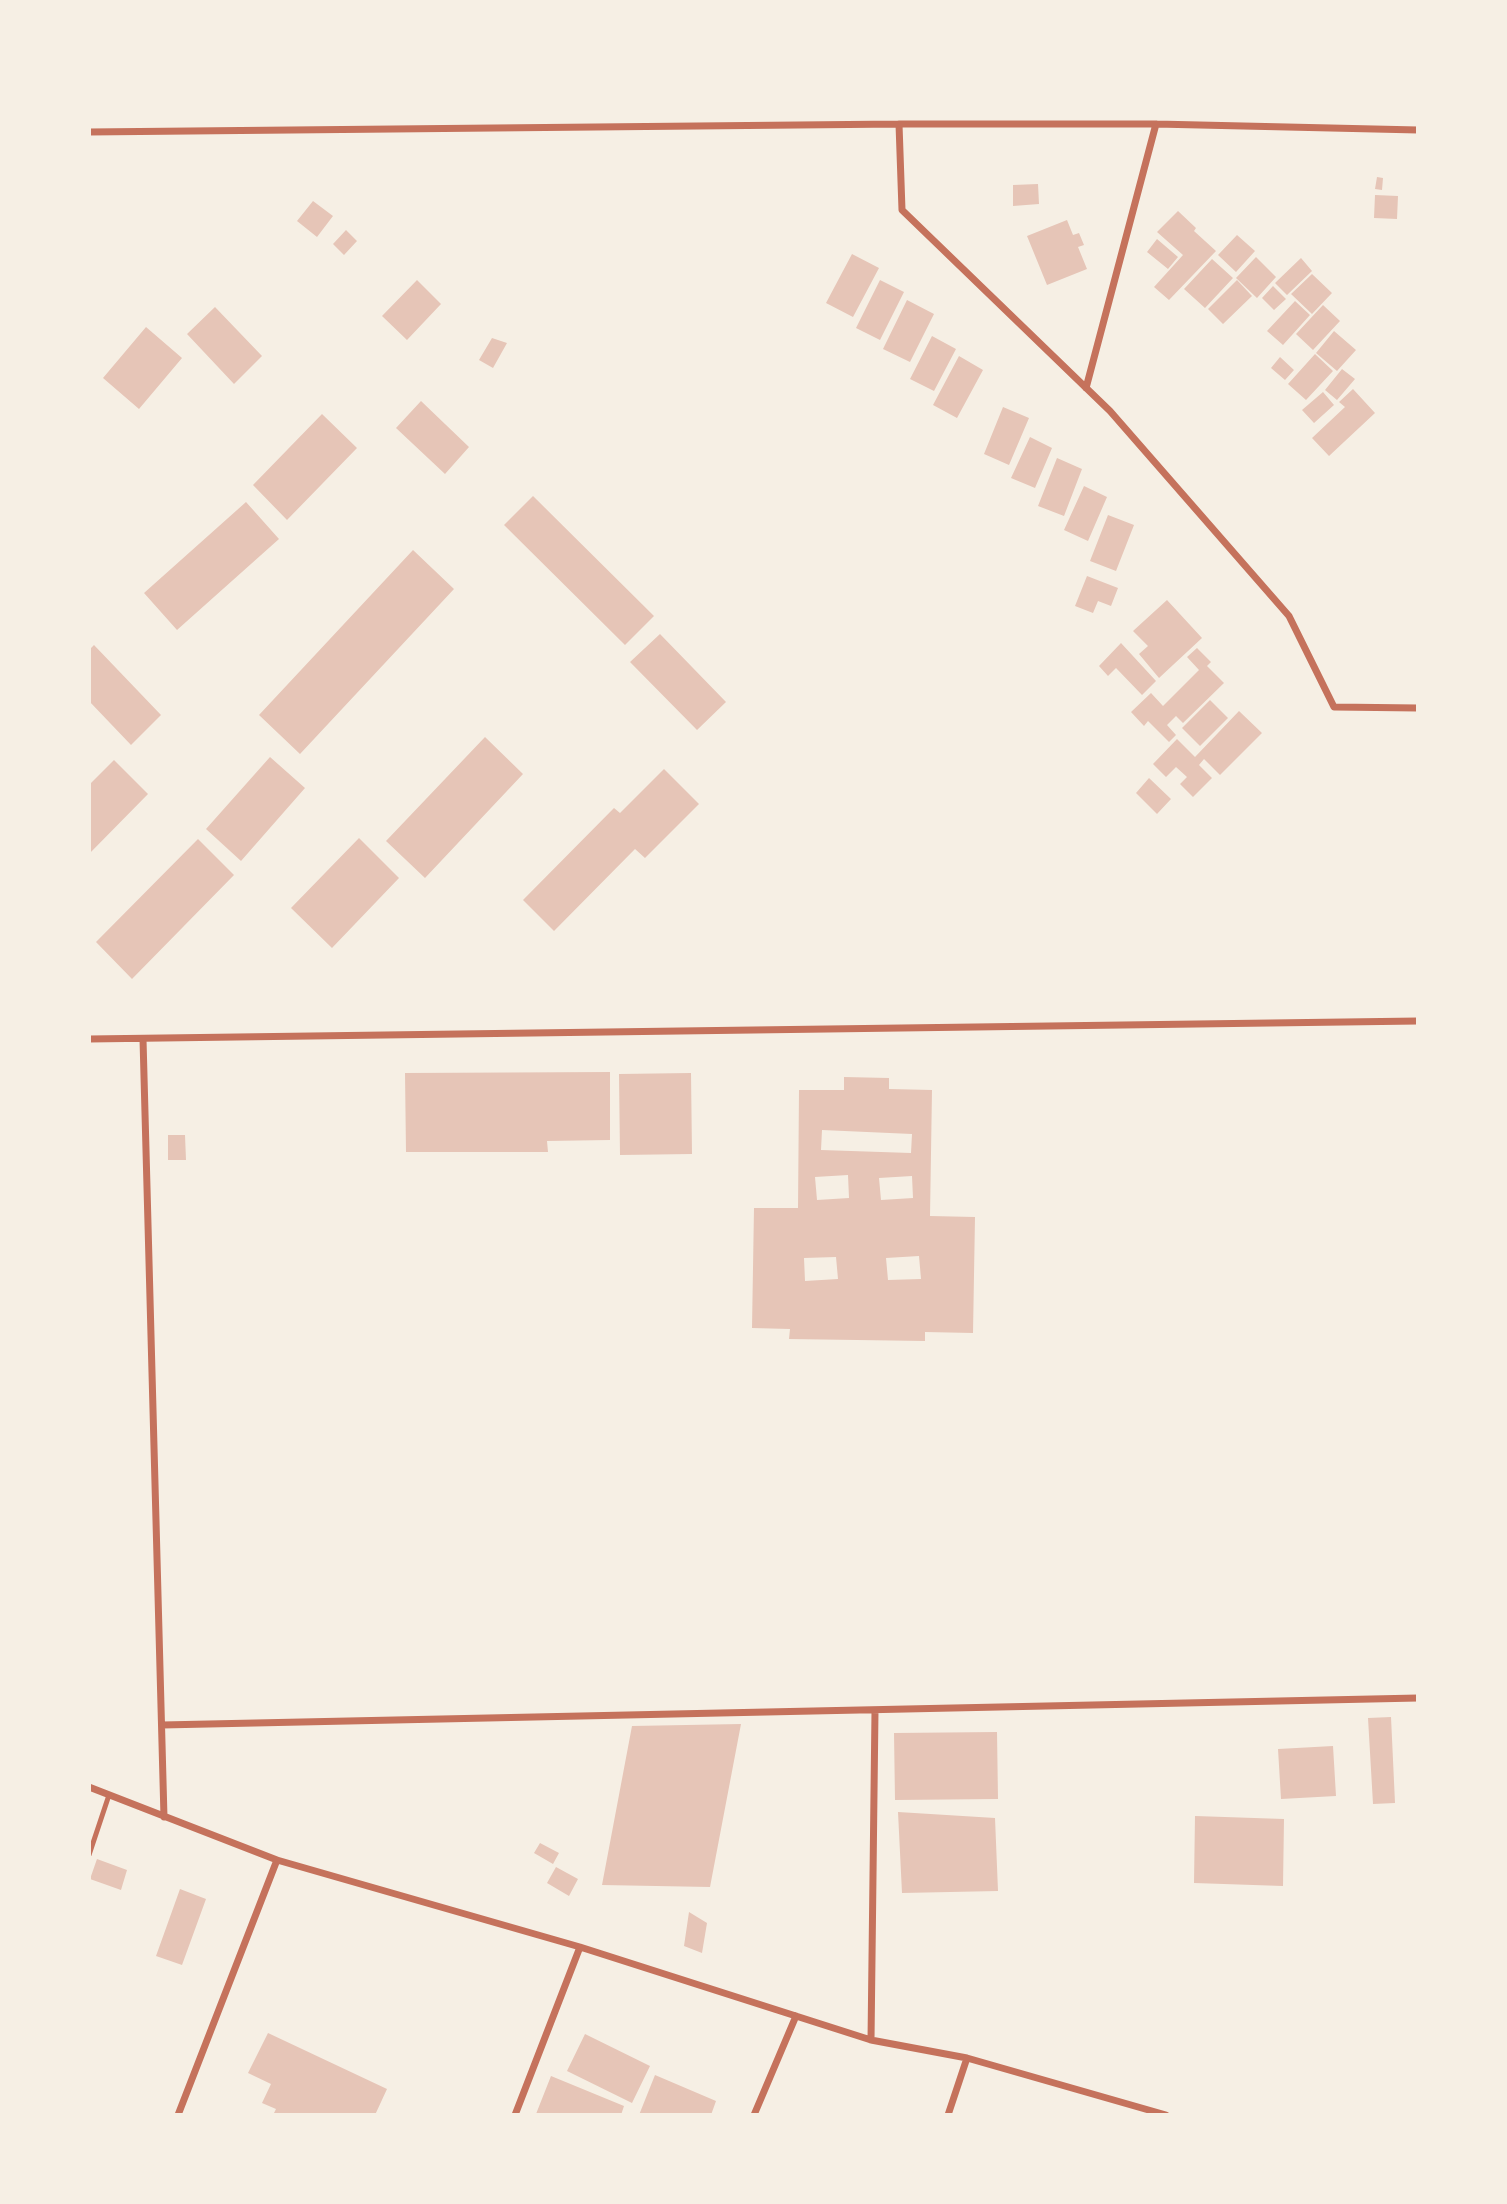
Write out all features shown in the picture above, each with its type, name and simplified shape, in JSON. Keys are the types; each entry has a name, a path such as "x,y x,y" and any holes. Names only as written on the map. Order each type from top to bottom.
{"street":[{"path":"899,124 902,210 1111,411 1289,616 1334,707 1418,708"},
{"path":"89,132 899,124 1156,124 1418,130"},
{"path":"1086,388 1156,124"},
{"path":"89,1038 1418,1021"},
{"path":"143,1039 164,1816"},
{"path":"162,1725 1418,1698"},
{"path":"871,2040 875,1711"},
{"path":"89,1787 277,1860 580,1947 871,2040 967,2058 1166,2115"},
{"path":"178,2115 277,1860"},
{"path":"515,2115 580,1947"},
{"path":"754,2115 796,2016"},
{"path":"948,2115 967,2058"}],"lane":[{"path":"89,1855 109,1795"}],"building":[{"path":"1377,177 1383,178 1382,190 1375,189"},
{"path":"1038,184 1039,204 1013,206 1013,185"},
{"path":"1375,195 1398,196 1397,219 1374,218"},
{"path":"313,201 333,216 317,237 297,221"},
{"path":"1178,211 1196,228 1194,231 1216,251 1169,300 1154,287 1183,255 1157,232"},
{"path":"1067,220 1073,235 1079,233 1084,245 1078,247 1087,269 1047,285 1027,236"},
{"path":"346,230 357,241 344,255 333,244"},
{"path":"1237,235 1255,251 1236,272 1218,255"},
{"path":"1157,239 1178,257 1168,269 1147,252"},
{"path":"852,254 879,268 853,317 826,303"},
{"path":"1256,257 1276,277 1257,298 1236,278"},
{"path":"1301,258 1312,271 1287,295 1275,283"},
{"path":"1212,259 1233,278 1205,308 1184,289"},
{"path":"1312,274 1332,293 1312,314 1291,294"},
{"path":"417,280 441,304 407,340 382,316"},
{"path":"880,280 904,292 880,340 856,328"},
{"path":"1237,280 1252,296 1223,324 1208,309"},
{"path":"1273,286 1286,299 1274,310 1262,298"},
{"path":"907,300 934,314 910,362 883,349"},
{"path":"1295,301 1310,315 1283,345 1267,331"},
{"path":"1323,305 1340,321 1313,350 1296,334"},
{"path":"215,307 262,356 234,384 187,334"},
{"path":"146,327 182,358 139,409 103,378"},
{"path":"1334,331 1356,350 1337,371 1316,353"},
{"path":"932,336 956,349 934,391 910,379"},
{"path":"492,338 507,343 493,368 479,360"},
{"path":"1315,354 1333,371 1306,400 1288,384"},
{"path":"959,356 983,370 957,418 933,405"},
{"path":"1280,357 1294,370 1285,380 1271,368"},
{"path":"1342,369 1355,379 1337,400 1325,390"},
{"path":"1353,389 1375,413 1329,456 1312,438 1345,407 1339,402"},
{"path":"1323,392 1334,405 1314,423 1302,410"},
{"path":"421,401 469,447 445,474 396,428"},
{"path":"1003,407 1029,418 1009,465 984,454"},
{"path":"322,414 357,448 287,520 253,485"},
{"path":"1030,437 1052,448 1035,488 1011,478"},
{"path":"1057,458 1082,469 1064,516 1038,506"},
{"path":"1084,486 1107,497 1088,541 1064,530"},
{"path":"533,496 654,616 625,645 504,525"},
{"path":"246,502 279,539 177,630 144,593"},
{"path":"1108,515 1134,525 1116,571 1090,561"},
{"path":"413,550 454,589 300,754 259,715"},
{"path":"1087,576 1118,588 1111,606 1098,601 1093,613 1075,606"},
{"path":"1167,600 1202,638 1159,678 1139,654 1148,646 1133,631"},
{"path":"660,634 726,702 697,730 630,662"},
{"path":"1121,643 1156,681 1142,695 1116,668 1108,676 1099,666"},
{"path":"94,645 161,715 131,745 89,701 89,650"},
{"path":"1197,648 1211,662 1207,666 1224,683 1183,723 1176,716 1167,725 1176,735 1169,742 1148,721 1144,726 1131,712 1151,693 1163,706 1199,670 1187,657"},
{"path":"1210,700 1228,718 1200,746 1182,728"},
{"path":"1239,711 1262,733 1220,775 1204,759 1199,765 1212,778 1193,797 1180,784 1187,777 1176,767 1166,777 1153,764 1177,739 1195,757"},
{"path":"485,737 523,774 425,878 386,841"},
{"path":"270,757 305,788 241,861 206,829"},
{"path":"114,760 148,794 89,854 89,785"},
{"path":"664,769 699,804 645,858 635,849 554,931 523,900 614,808 620,813"},
{"path":"1149,778 1171,799 1157,814 1136,793"},
{"path":"359,838 399,878 332,948 291,908"},
{"path":"198,839 234,875 132,979 96,942"},
{"path":"610,1072 610,1140 547,1141 548,1152 406,1152 405,1073"},
{"path":"691,1073 692,1154 620,1155 619,1074"},
{"path":"844,1077 889,1078 889,1089 932,1090 930,1216 975,1217 973,1333 925,1332 925,1341 789,1339 790,1329 752,1328 754,1208 798,1208 799,1090 844,1090","holes":["822,1130 912,1134 911,1153 821,1150","848,1175 849,1198 817,1200 815,1177","912,1176 913,1198 881,1200 879,1178","919,1256 921,1279 888,1280 886,1258","836,1257 838,1279 805,1281 804,1258"]},
{"path":"168,1135 185,1135 186,1160 168,1160"},
{"path":"1391,1717 1395,1803 1373,1804 1368,1718"},
{"path":"741,1724 710,1887 602,1885 632,1726"},
{"path":"997,1732 998,1799 895,1800 894,1733"},
{"path":"1333,1746 1336,1796 1281,1799 1278,1749"},
{"path":"898,1812 995,1818 998,1891 902,1893"},
{"path":"1195,1816 1284,1819 1283,1886 1194,1883"},
{"path":"540,1843 559,1853 553,1864 534,1853"},
{"path":"97,1859 127,1870 121,1890 90,1879"},
{"path":"556,1867 578,1879 569,1896 547,1883"},
{"path":"180,1889 206,1899 182,1965 156,1956"},
{"path":"689,1912 707,1923 702,1953 684,1946"},
{"path":"268,2033 387,2089 375,2115 273,2115 276,2109 262,2103 271,2084 248,2073"},
{"path":"585,2034 650,2066 632,2103 567,2071"},
{"path":"655,2075 716,2101 711,2115 639,2115"},
{"path":"551,2076 624,2106 621,2115 536,2114"}]}
